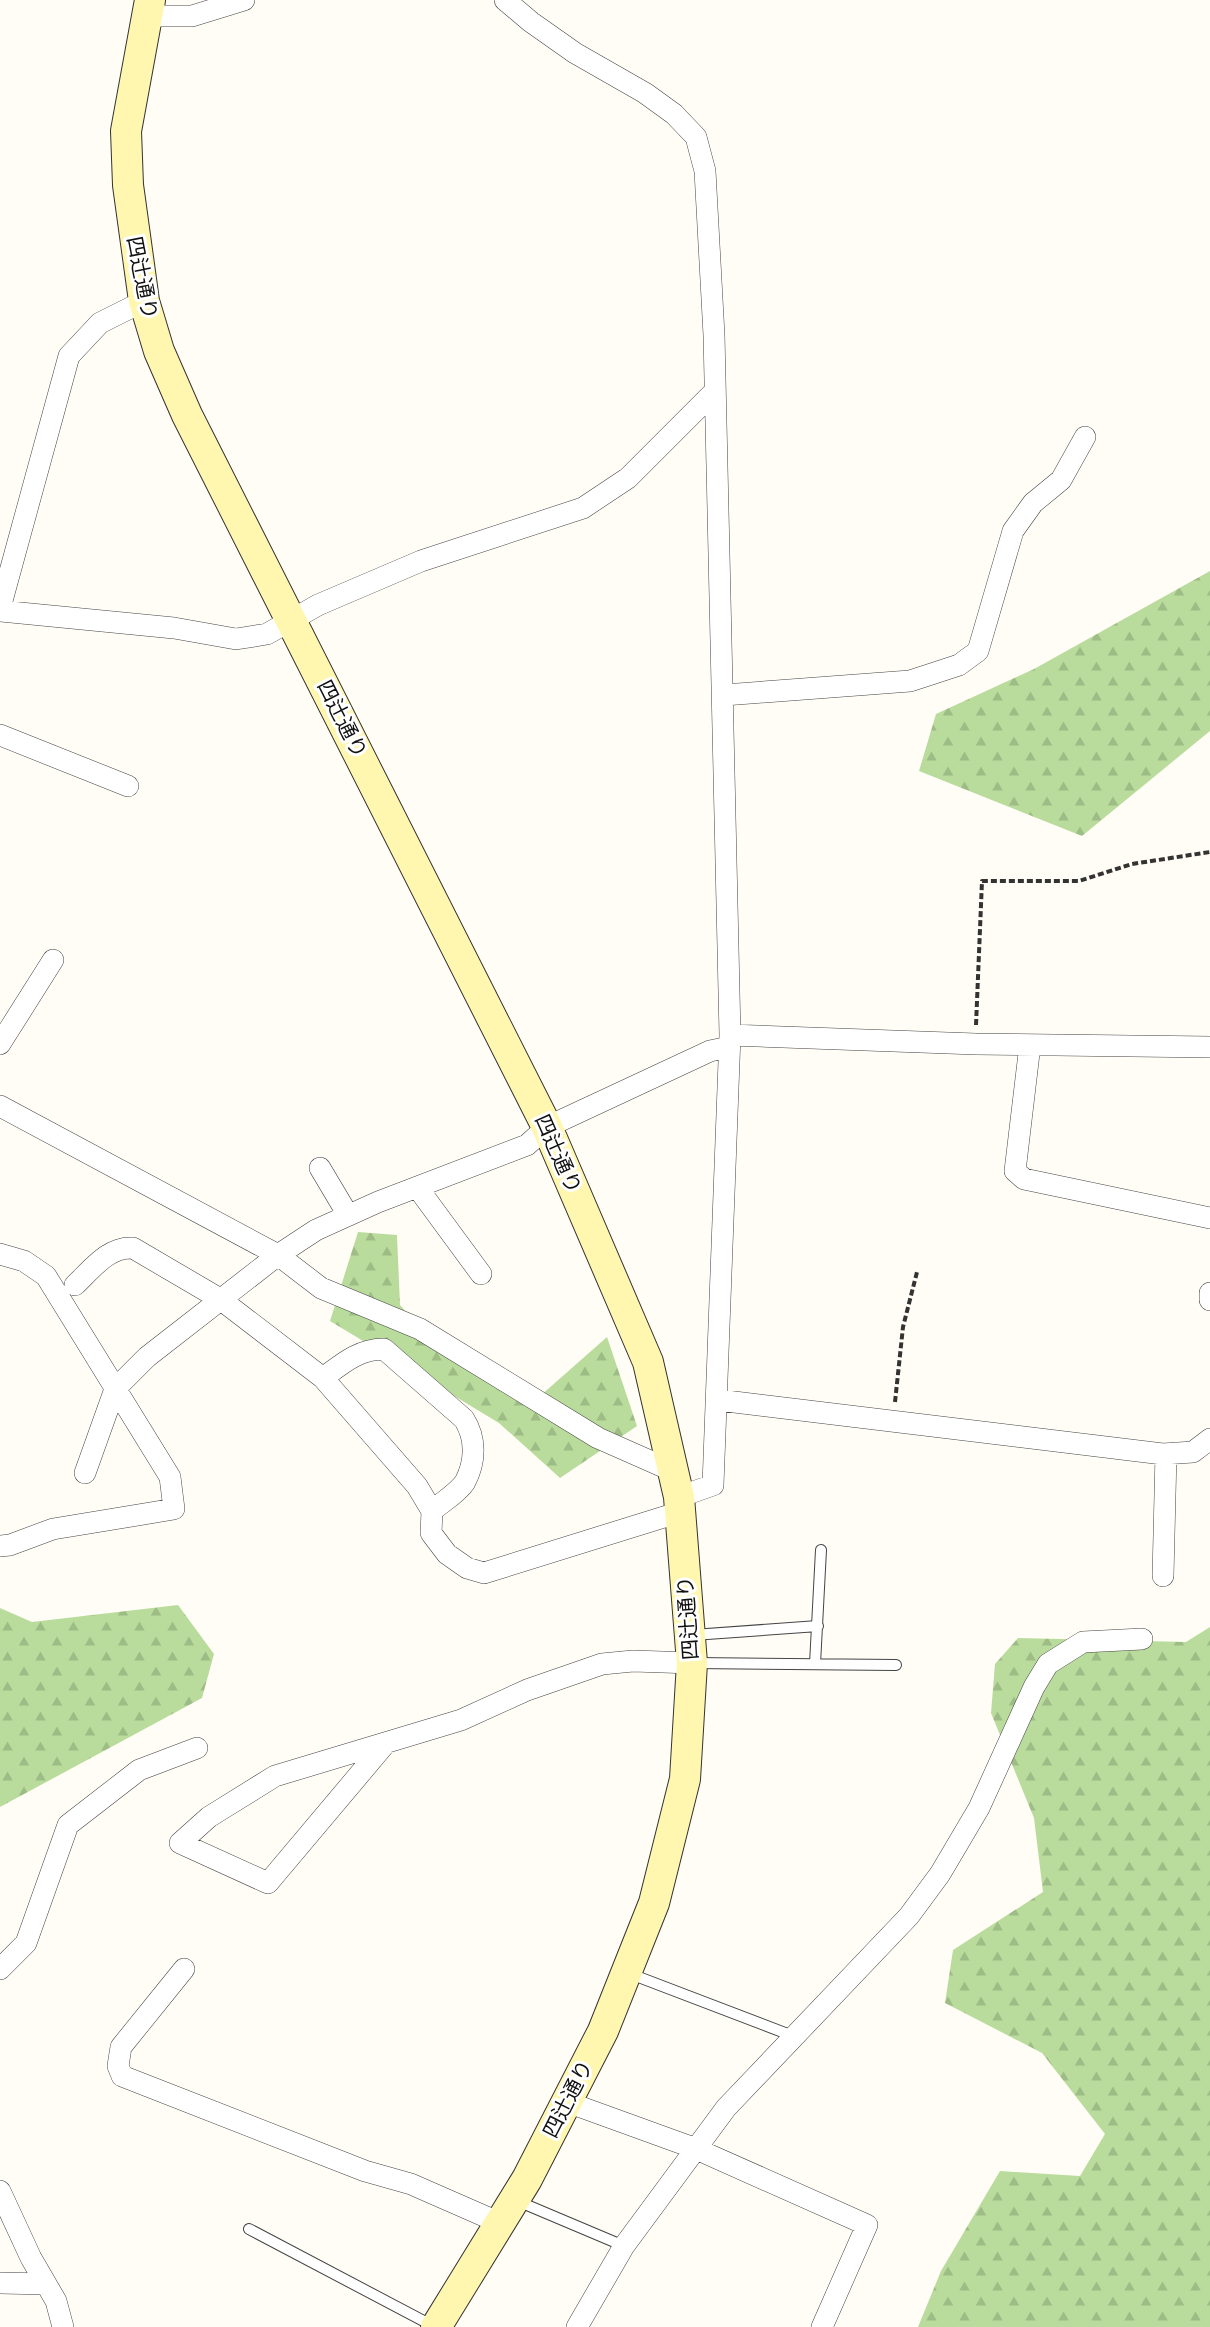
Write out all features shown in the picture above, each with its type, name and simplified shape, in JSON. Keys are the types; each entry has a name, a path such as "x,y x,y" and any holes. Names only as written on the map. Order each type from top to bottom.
{"street":[{"path":"148,8 192,16 244,0"},
{"path":"75,1285 113,1251 122,1247 134,1248 220,1299 323,1378 417,1486 432,1510 431,1533 447,1554 467,1568 484,1572 678,1494 713,1485 730,1041 722,724 724,695 715,391 705,171 696,137 674,114 645,93 575,53 531,22 505,0"},
{"name":"四辻通り","path":"148,8 126,131 133,230 144,301 159,351 187,415 547,1127 648,1362 678,1494 691,1649 685,1779 654,1903 603,2031 567,2102 507,2212 436,2327"},
{"path":"144,301 100,323 69,357 0,610 174,628 236,639 267,634 318,605 421,561 583,508 628,478 715,391"},
{"path":"724,695 910,681 959,665 978,651 1013,531 1033,503 1061,480 1085,437"},
{"path":"0,735 128,786"},
{"path":"0,1044 53,960"},
{"path":"85,1473 115,1389 147,1357 220,1299 316,1230 417,1187 527,1145 547,1127 730,1041 1210,1047"},
{"path":"1030,1046 1015,1171 1024,1179 1210,1218"},
{"path":"0,1106 278,1256 321,1288 420,1329 598,1438 678,1494"},
{"path":"320,1168 348,1215"},
{"path":"417,1187 481,1274"},
{"path":"0,1254 24,1261 45,1276 170,1477 174,1509 53,1529 10,1545 0,1546"},
{"path":"1210,1293 1210,1300"},
{"path":"323,1378 349,1358 369,1349 384,1348 464,1419 473,1433 474,1455 464,1483 432,1510"},
{"path":"718,1400 1166,1454 1193,1452 1208,1445"},
{"path":"1163,1576 1166,1454"},
{"path":"577,2327 624,2246 694,2148 726,2108 909,1916 940,1874 979,1808 1048,1664 1083,1642 1142,1639"},
{"path":"385,1744 268,1882 180,1843 209,1817 275,1776 461,1720 527,1690 602,1664 633,1661 691,1649"},
{"path":"0,1969 26,1942 68,1825 139,1770 197,1748"},
{"path":"184,1969 121,2047 118,2066 122,2076 365,2171 507,2212"},
{"path":"567,2102 694,2148 867,2224 822,2327"},
{"path":"0,2191 56,2301 63,2327"},
{"path":"0,2283 46,2284"}],"lane":[{"path":"815,1664 822,1550"},
{"path":"691,1649 818,1626"},
{"path":"691,1649 815,1664 896,1665"},
{"path":"628,1972 793,2036"},
{"path":"507,2212 624,2246"},
{"path":"249,2229 436,2327"}],"path":[{"path":"976,1044 982,881 1079,881 1132,864 1210,852"},
{"path":"894,1420 903,1327 917,1272"}],"green space":[{"path":"1210,571 1210,731 1082,836 919,771 936,714 1034,669"},
{"path":"358,1232 397,1235 400,1305 441,1351 531,1404 607,1337 637,1426 560,1478 499,1423 330,1321"},
{"path":"178,1605 214,1654 202,1698 0,1807 0,1608 32,1622"},
{"path":"1210,1627 1210,2327 918,2327 941,2271 1000,2171 1080,2176 1105,2134 1042,2053 945,2003 953,1950 1043,1892 1034,1818 991,1713 995,1664 1018,1638 1186,1642"}]}
